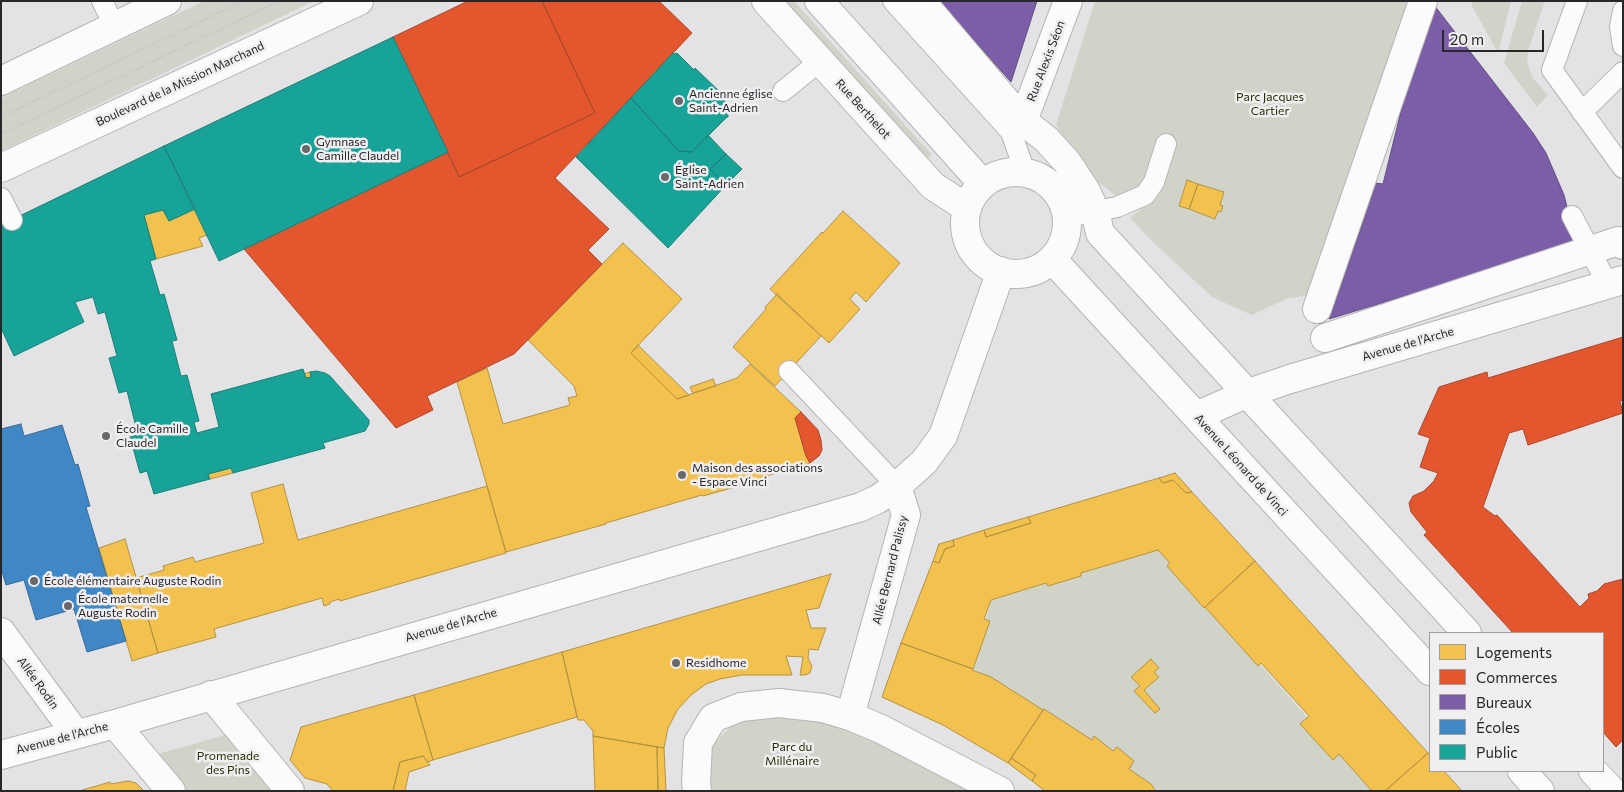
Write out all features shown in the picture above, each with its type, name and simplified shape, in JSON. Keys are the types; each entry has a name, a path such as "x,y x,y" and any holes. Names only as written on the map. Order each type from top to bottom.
{"street":[{"path":"1,81 167,1"},
{"name":"Boulevard de la Mission Marchand","path":"1,168 359,1"},
{"name":"Rue Berthelot","path":"766,1 933,186 968,208"},
{"path":"819,1 983,184"},
{"path":"921,1 1023,121 1046,139 1067,162 1086,190 1095,211 1100,233 1465,632"},
{"name":"Rue Alexis Séon","path":"1023,121 1068,1"},
{"path":"1316,309 1423,1"},
{"path":"1010,172 1025,172 1040,178 1054,188 1063,201 1067,217 1066,232 1061,247 1045,265 1028,272 1014,274 1001,271 984,262 971,247 966,228 968,208 974,195 983,184 996,176 1010,172"},
{"path":"1325,338 1618,241 1623,244"},
{"name":"Avenue Léonard de Vinci","path":"1052,259 1429,670"},
{"path":"897,486 924,462 943,436 1001,271"},
{"name":"Avenue de l'Arche","path":"1196,416 1246,394 1290,379 1615,282"},
{"name":"Avenue de l'Arche","path":"1,755 115,724 861,507 878,499 897,486"},
{"name":"Allée Bernard Palissy","path":"850,716 906,515 897,486"},
{"name":"Allée Rodin","path":"1,632 76,734"},
{"path":"212,695 290,791"},
{"path":"697,791 698,743 713,718 741,707 779,703 823,708 850,716 881,729 1000,791"},
{"path":"115,724 171,791"},
{"path":"1523,772 1540,791"},
{"path":"1594,772 1612,791"}],"lane":[{"path":"102,1 115,27"},
{"path":"893,1 1011,132 1025,172"},
{"path":"1577,1 1552,70 1623,168"},
{"path":"1623,11 1620,27 1623,46"},
{"path":"783,91 820,61"},
{"path":"1582,112 1623,72"},
{"path":"1067,217 1117,207 1145,196 1154,182 1166,144"},
{"path":"1,198 12,220"},
{"path":"1572,216 1591,250 1615,282"},
{"path":"789,371 897,486"}],"green space":[{"path":"204,1 314,1 1,151 1,98"},
{"path":"786,1 794,1 932,155 923,162 782,5"},
{"name":"Parc Jacques Cartier","path":"1095,1 1411,1 1313,295 1288,298 1252,315 1212,297 1130,218 1160,194 1175,141 1160,137 1140,187 1119,198 1083,170 1056,125"},
{"path":"1471,1 1511,1 1498,53 1472,6"},
{"path":"1522,1 1545,1 1527,58 1533,78 1548,95 1537,107 1504,63"},
{"path":"1158,550 1373,791 1156,791 1151,784 1129,769 1113,751 1094,737 1092,740 973,669 991,600"},
{"name":"Parc du Millénaire","path":"791,717 828,721 855,728 973,791 706,791 708,754 718,739 730,727 750,718"},
{"name":"Promenade des Pins","path":"240,731 290,791 171,791 143,758"}],"building: Logements":[{"path":"1187,180 1198,184 1189,209 1179,206"},
{"path":"1198,184 1224,192 1220,205 1223,206 1221,212 1218,211 1215,219 1189,209"},
{"path":"195,209 207,235 199,238 203,246 156,259 144,215 163,210 169,221"},
{"path":"843,211 900,263 866,302 856,292 850,299 860,309 829,343 770,289"},
{"path":"623,243 682,299 631,353 677,399 737,378 750,364 801,412 795,418 806,456 810,463 753,480 753,482 506,552 457,382 487,368 503,424 570,405 568,398 577,396 574,386 528,340"},
{"path":"777,294 821,336 775,386 733,347"},
{"path":"638,345 689,395 677,399 631,353"},
{"path":"310,372 311,377 306,378 304,374"},
{"path":"713,379 716,386 693,393 690,387"},
{"path":"231,468 233,473 210,479 208,474"},
{"path":"1175,473 1192,492 1186,493 1173,480 1163,483 1159,478"},
{"path":"1159,478 1163,483 1173,480 1186,493 1192,492 1255,561 1204,608 1167,566 1170,563 1158,550 1081,573 1081,576 1048,586 1046,583 991,600 984,619 990,621 973,669 901,643 933,561 939,563 945,549 954,546 953,540 984,530 986,537 1031,523 1028,517"},
{"path":"283,484 298,540 487,486 506,553 340,601 339,599 324,606 322,598 214,629 216,637 158,653 136,578 164,570 163,566 193,557 195,562 264,543 251,493"},
{"path":"1028,517 1031,523 986,537 984,530"},
{"path":"125,539 158,653 132,661 99,548"},
{"path":"953,540 954,546 945,549 939,563 933,561 939,544"},
{"path":"1255,561 1428,753 1385,791 1372,791 1339,754 1333,760 1300,724 1309,716 1261,663 1258,666 1205,607"},
{"name":"Residhome","path":"831,574 819,608 806,610 811,628 826,628 818,650 809,649 808,658 812,666 810,673 800,675 803,657 786,656 792,675 742,675 706,684 691,695 678,709 668,728 664,748 593,736 593,731 584,720 578,720 562,652"},
{"path":"901,643 991,677 1043,710 1008,763 943,725 882,697"},
{"path":"562,652 577,717 433,760 414,695"},
{"path":"1151,659 1159,668 1154,672 1159,677 1144,690 1160,709 1155,713 1134,691 1140,686 1131,677"},
{"path":"414,695 433,760 428,762 423,756 400,762 393,791 333,791 327,784 305,778 290,760 301,727"},
{"path":"1044,709 1092,740 1094,736 1113,751 1117,747 1134,761 1129,769 1151,784 1156,791 1045,791 1032,781 1036,775 1011,758"},
{"path":"593,736 657,747 658,791 595,791"},
{"path":"657,747 664,748 666,791 658,791"},
{"path":"1428,753 1429,772 1445,772 1462,791 1385,791"},
{"path":"423,756 430,765 409,772 405,791 393,791 400,762"},
{"path":"1011,758 1036,775 1032,781 1008,763"},
{"path":"128,781 136,783 144,791 79,791 110,782 111,784"}],"building: Commerces":[{"path":"468,1 542,1 595,113 459,177 393,37"},
{"path":"542,1 659,1 692,33 555,178 609,229 588,250 602,264 514,354 427,396 433,410 396,428 244,249 448,152 459,177 595,113"},
{"path":"1623,337 1623,400 1620,401 1623,413 1528,445 1523,429 1509,433 1483,507 1495,516 1497,515 1580,607 1589,598 1588,594 1597,591 1604,584 1623,579 1623,740 1616,747 1604,733 1604,632 1512,632 1424,535 1427,532 1411,512 1409,503 1413,496 1424,491 1434,481 1438,473 1420,467 1430,438 1418,434 1439,387 1487,372 1488,378"},
{"path":"801,412 818,430 821,440 822,450 819,456 810,463 806,456 795,418"}],"building: Bureaux":[{"path":"939,1 1037,1 1011,82"},
{"path":"1434,5 1533,133 1546,153 1564,195 1570,219 1572,245 1329,319 1367,211 1365,210 1366,200 1371,199 1375,183 1383,184 1405,95"}],"building: Écoles":[{"path":"21,424 24,436 62,425 75,465 78,464 90,506 86,507 126,641 87,652 74,609 36,620 24,580 6,585 1,568 1,429"}],"building: Public":[{"name":"Gymnase Camille Claudel","path":"393,37 448,152 219,261 164,146"},
{"name":"Ancienne église Saint-Adrien","path":"673,53 677,53 694,70 695,68 719,91 717,93 728,104 728,117 692,152 679,151 631,98"},
{"name":"Église Saint-Adrien","path":"631,98 679,151 692,152 708,135 726,154 710,169 726,185 668,248 576,157"},
{"path":"164,146 195,209 169,221 163,210 144,215 156,259 150,261 160,295 164,294 177,340 172,341 181,376 187,375 199,421 194,422 197,433 219,427 211,394 303,369 306,378 311,377 310,372 316,371 330,376 369,420 365,431 323,443 325,448 233,473 231,468 208,474 210,479 154,494 147,471 140,473 130,437 138,435 127,391 119,393 109,358 117,356 105,312 98,314 93,297 75,302 84,322 14,356 1,328 1,225"},
{"path":"726,154 742,169 726,185 710,169"}],"tram line":[{"path":"1,117 244,1"},
{"path":"1,134 279,1"}],"place":[{"name":"Ancienne église Saint-Adrien","path":"679,101"},
{"name":"Gymnase Camille Claudel","path":"306,149"},
{"name":"Église Saint-Adrien","path":"665,177"},
{"name":"École Camille Claudel","path":"106,436"},
{"name":"Maison des associations - Espace Vinci","path":"682,475"},
{"name":"École élémentaire Auguste Rodin","path":"34,581"},
{"name":"École maternelle Auguste Rodin","path":"68,606"},
{"name":"Residhome","path":"676,663"}]}
